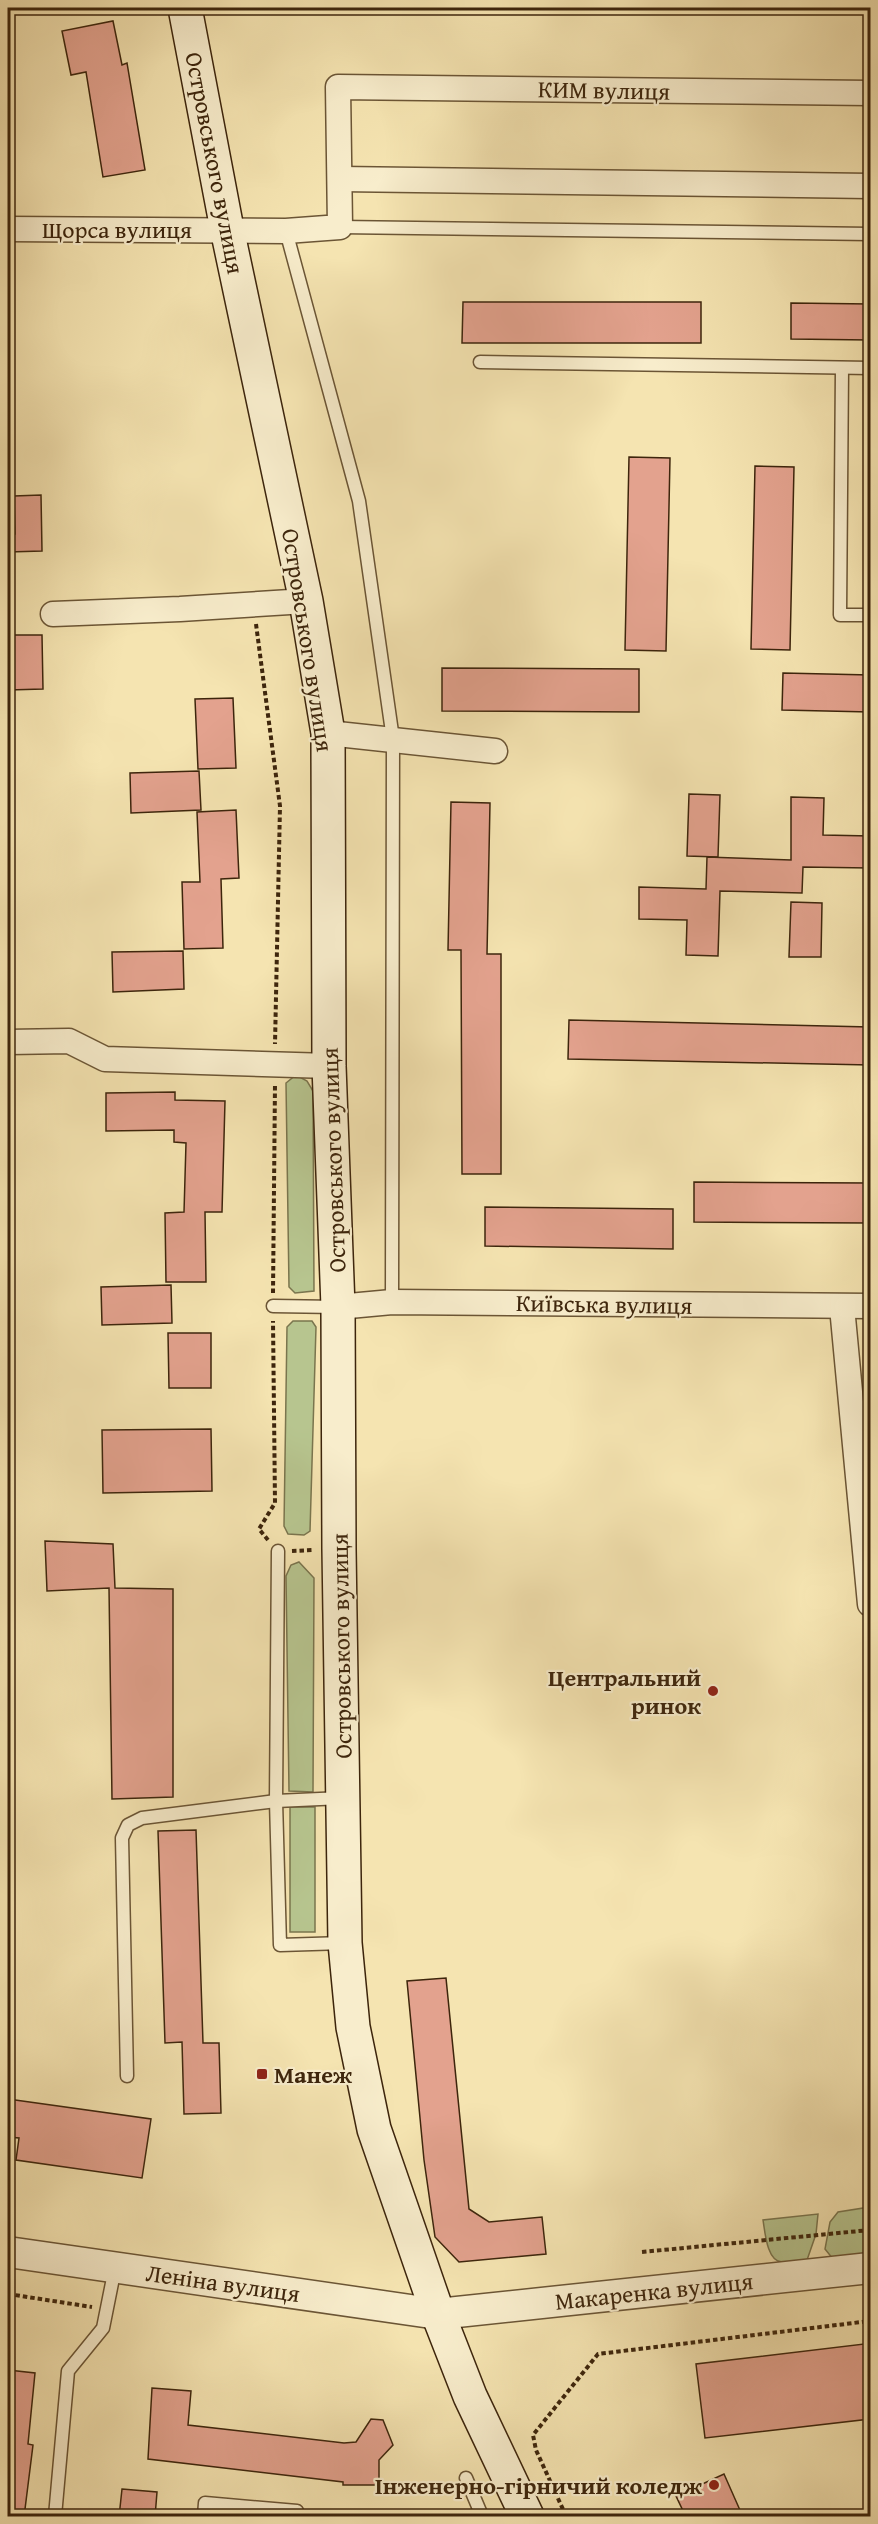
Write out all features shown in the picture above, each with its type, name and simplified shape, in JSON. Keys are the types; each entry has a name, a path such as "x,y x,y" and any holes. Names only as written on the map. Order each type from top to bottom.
{"main road":[{"name":"Островського вулиця","path":"185,8 227,229 306,601 328,733 329,1066 338,1307 345,1943 353,2027 374,2129 438,2314 470,2396 527,2517"}],"street":[{"name":"КИМ вулиця","path":"340,179 338,87 870,93"},
{"path":"340,227 340,179 870,186"},
{"name":"Щорса вулиця","path":"8,229 286,231 340,227"},
{"path":"53,614 306,601"},
{"path":"328,733 495,750"},
{"path":"8,1042 69,1041 105,1059 329,1066"},
{"name":"Київська вулиця","path":"338,1307 392,1302 870,1306"},
{"path":"842,1307 870,1604"},
{"name":"Леніна вулиця","path":"8,2252 438,2314"},
{"name":"Макаренка вулиця","path":"438,2314 870,2268"}],"lane":[{"path":"340,227 870,234"},
{"path":"286,231 359,501 393,740 392,1302"},
{"path":"480,363 870,368"},
{"path":"842,368 840,615 870,615"},
{"path":"273,1306 338,1307"},
{"path":"278,1551 276,1801 280,1945 345,1943"},
{"path":"127,2076 122,1838 128,1825 142,1818 276,1801 343,1798"},
{"path":"55,2517 68,2371 103,2328 116,2267"},
{"path":"466,2478 482,2517"},
{"path":"204,2517 205,2504 297,2511 296,2517"}],"path":[{"path":"253,605 266,686 280,806 273,1306 275,1503 259,1529 278,1551 339,1549"},
{"path":"642,2252 870,2230"},
{"path":"8,2294 107,2309"},
{"path":"566,2517 536,2450 533,2435 598,2354 870,2321"}],"green space":[{"path":"296,1075 307,1081 313,1091 314,1291 295,1293 289,1287 286,1083"},
{"path":"293,1321 312,1321 316,1327 310,1531 304,1535 288,1534 284,1526 287,1327"},
{"path":"299,1562 314,1578 313,1792 289,1791 286,1576 291,1565"},
{"path":"290,1807 315,1807 315,1932 290,1932"},
{"path":"870,2207 870,2255 833,2259 825,2249 830,2222 838,2212"},
{"path":"818,2214 816,2234 807,2260 777,2261 770,2252 763,2220"}],"building":[{"path":"113,21 122,65 127,63 145,170 103,177 86,72 71,75 62,31"},
{"path":"463,302 701,302 701,343 462,343"},
{"path":"791,303 870,304 870,340 791,339"},
{"path":"629,457 670,458 666,651 625,650"},
{"path":"755,466 794,467 790,650 751,649"},
{"path":"41,495 42,551 8,552 8,534 15,534 14,496"},
{"path":"8,635 42,635 43,689 8,690"},
{"path":"442,668 639,669 639,712 442,711"},
{"path":"783,673 870,675 870,712 782,710"},
{"path":"233,698 236,768 198,769 195,699"},
{"path":"199,771 201,810 131,813 130,773"},
{"path":"689,794 720,795 718,857 687,856"},
{"path":"791,797 824,798 823,835 870,836 870,868 803,867 802,893 720,891 718,956 686,955 687,920 639,919 639,887 706,889 707,857 791,860"},
{"path":"451,802 490,803 487,954 501,954 501,1174 462,1174 461,950 448,950"},
{"path":"236,810 239,878 221,879 223,948 184,949 182,882 200,882 197,812"},
{"path":"791,902 822,903 821,957 789,957"},
{"path":"183,951 184,989 113,992 112,952"},
{"path":"569,1020 870,1027 870,1065 568,1059"},
{"path":"175,1092 175,1100 225,1101 222,1212 205,1212 206,1282 166,1282 165,1213 184,1212 186,1143 174,1142 174,1130 106,1131 106,1093"},
{"path":"694,1182 870,1183 870,1223 694,1222"},
{"path":"485,1207 673,1209 673,1249 485,1246"},
{"path":"171,1285 172,1323 102,1325 101,1287"},
{"path":"168,1333 211,1333 211,1388 169,1388"},
{"path":"211,1429 212,1491 103,1493 102,1430"},
{"path":"45,1541 113,1544 115,1588 173,1589 173,1797 112,1799 109,1588 47,1591"},
{"path":"196,1830 203,2043 219,2043 221,2113 184,2114 182,2042 165,2043 158,1831"},
{"path":"446,1978 469,2209 489,2222 542,2217 546,2254 459,2262 435,2237 424,2160 407,1981"},
{"path":"8,2099 151,2119 142,2178 16,2160 19,2138 8,2137"},
{"path":"864,2344 870,2419 705,2438 696,2364"},
{"path":"8,2370 35,2373 28,2444 33,2445 24,2517 8,2517"},
{"path":"152,2388 191,2391 188,2425 344,2443 356,2442 371,2419 383,2420 393,2445 379,2460 379,2485 343,2485 343,2482 148,2459"},
{"name":"Інженерно-гірничий коледж","path":"724,2474 743,2517 686,2517 676,2496"},
{"path":"122,2489 157,2492 155,2517 119,2517"}],"place":[{"name":"Центральний ринок","path":"713,1691"},
{"name":"Манеж","path":"262,2074"},
{"name":"Інженерно-гірничий коледж","path":"714,2485"}]}
